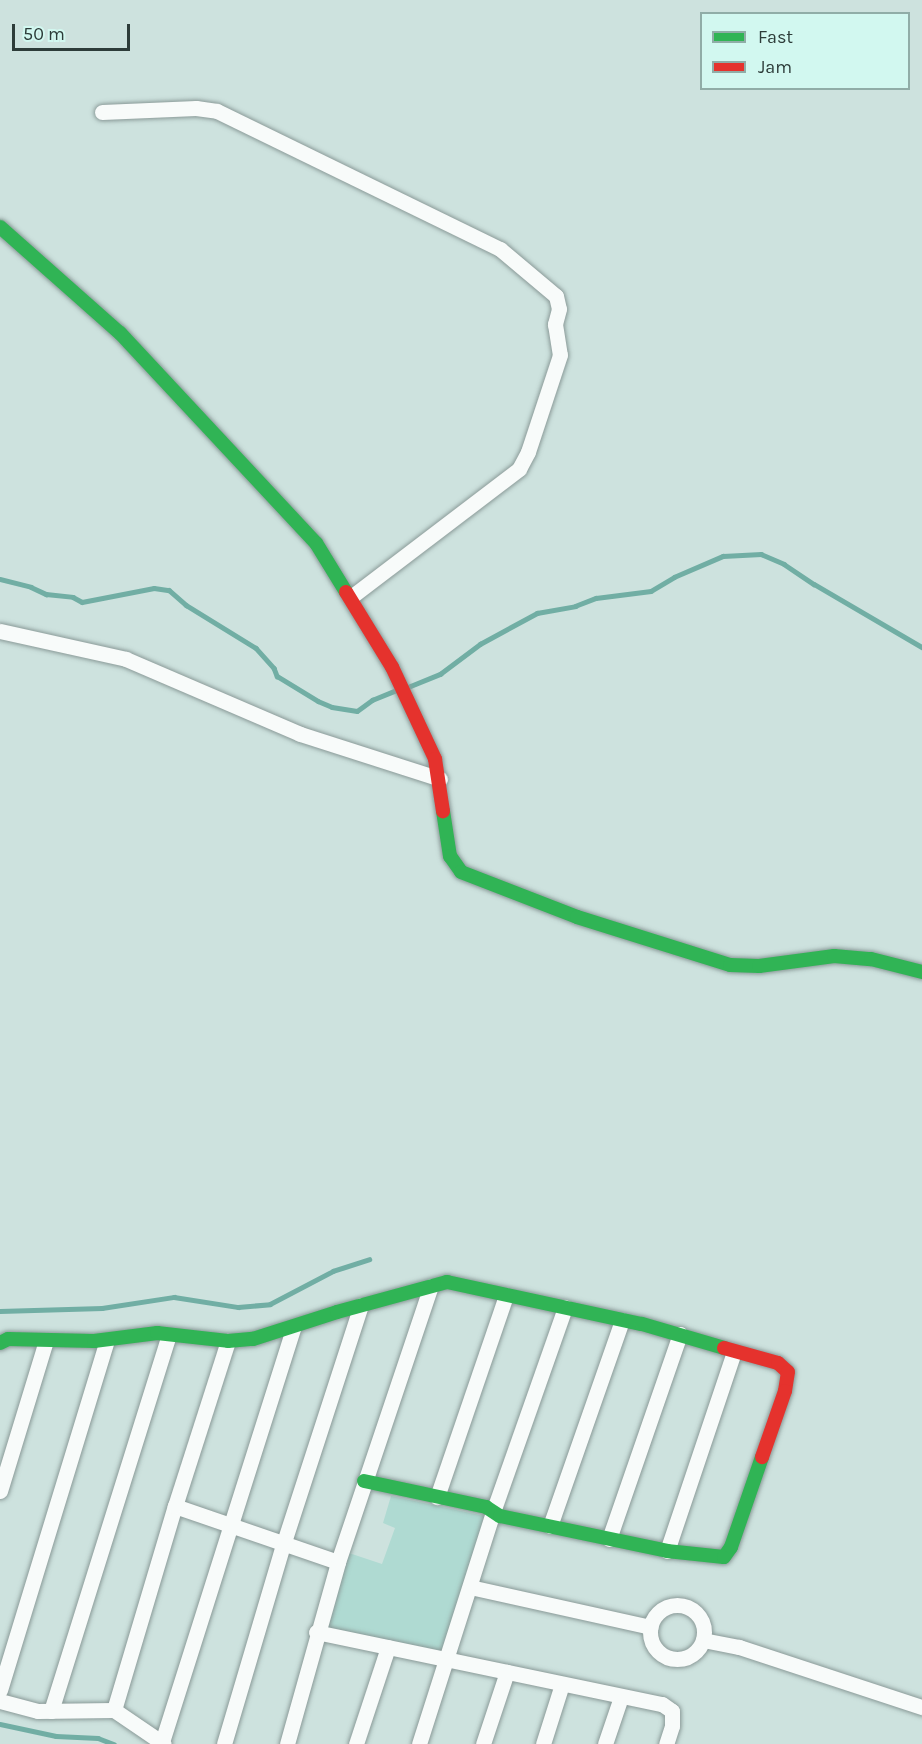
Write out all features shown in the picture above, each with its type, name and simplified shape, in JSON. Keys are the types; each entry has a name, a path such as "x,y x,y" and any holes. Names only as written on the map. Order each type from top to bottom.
{"street":[{"path":"102,112 196,108 217,111 500,249 556,296 559,309 555,324 560,355 528,452 519,469 351,597"},
{"path":"0,227 120,333 316,543 392,667 435,759 440,779 450,856 461,872 577,917 730,965 759,966 834,956 871,958 922,972"},
{"path":"0,631 126,659 300,734 440,779"},
{"path":"0,1343 8,1339 107,1340 157,1333 228,1341 253,1339 361,1305 453,1282 680,1335 778,1363 788,1372 785,1391 731,1547 724,1557 667,1551 500,1516 486,1507 364,1480"},
{"path":"287,1744 316,1632 338,1562 431,1286"},
{"path":"437,1497 506,1295"},
{"path":"224,1744 284,1542 361,1305"},
{"path":"419,1744 493,1512 565,1307"},
{"path":"550,1526 622,1320"},
{"path":"0,1701 38,1711 114,1710 163,1743 229,1524 293,1328"},
{"path":"51,1711 169,1335"},
{"path":"609,1539 680,1335"},
{"path":"0,1690 107,1340"},
{"path":"0,1491 46,1341"},
{"path":"114,1710 175,1506 228,1341"},
{"path":"667,1551 734,1352"},
{"path":"175,1506 338,1562"},
{"path":"470,1587 651,1627"},
{"path":"684,1606 692,1609 703,1623 704,1640 689,1657 675,1659 656,1648 652,1642 651,1627 654,1619 666,1607 684,1606"},
{"path":"316,1632 662,1704 672,1711 672,1726 666,1744"},
{"path":"704,1640 739,1647 922,1707"},
{"path":"356,1744 388,1647"},
{"path":"483,1744 507,1672"},
{"path":"543,1744 562,1684"},
{"path":"605,1744 621,1697"}],"green space":[{"path":"391,1496 484,1516 443,1651 328,1629 349,1553 382,1564 395,1528 383,1523"}],"waterway":[{"path":"408,687 440,674 480,644 537,613 575,606 596,598 651,591 674,577 723,556 761,554 784,564 922,647"},
{"path":"0,579 31,587 46,594 73,597 82,602 154,588 169,590 186,605 256,648 274,668 277,676 318,701 332,707 357,711 372,700 397,690"},
{"path":"0,1311 102,1308 174,1297 238,1307 270,1304 333,1271 369,1259"},
{"path":"0,1724 56,1736 98,1738 114,1744"}],"traffic: fast":[{"path":"0,227 120,333 316,543 346,592"},
{"path":"443,811 450,856 461,872 577,917 730,965 759,966 834,956 871,959 922,972"},
{"path":"0,1343 8,1339 94,1341 157,1333 228,1341 253,1339 337,1312 447,1282 642,1324 724,1348"},
{"path":"364,1481 486,1507 500,1516 667,1551 724,1557 731,1547 762,1457"}],"traffic: jam":[{"path":"346,592 392,667 435,759 443,811"},
{"path":"724,1348 778,1363 788,1372 785,1391 762,1457"}]}
